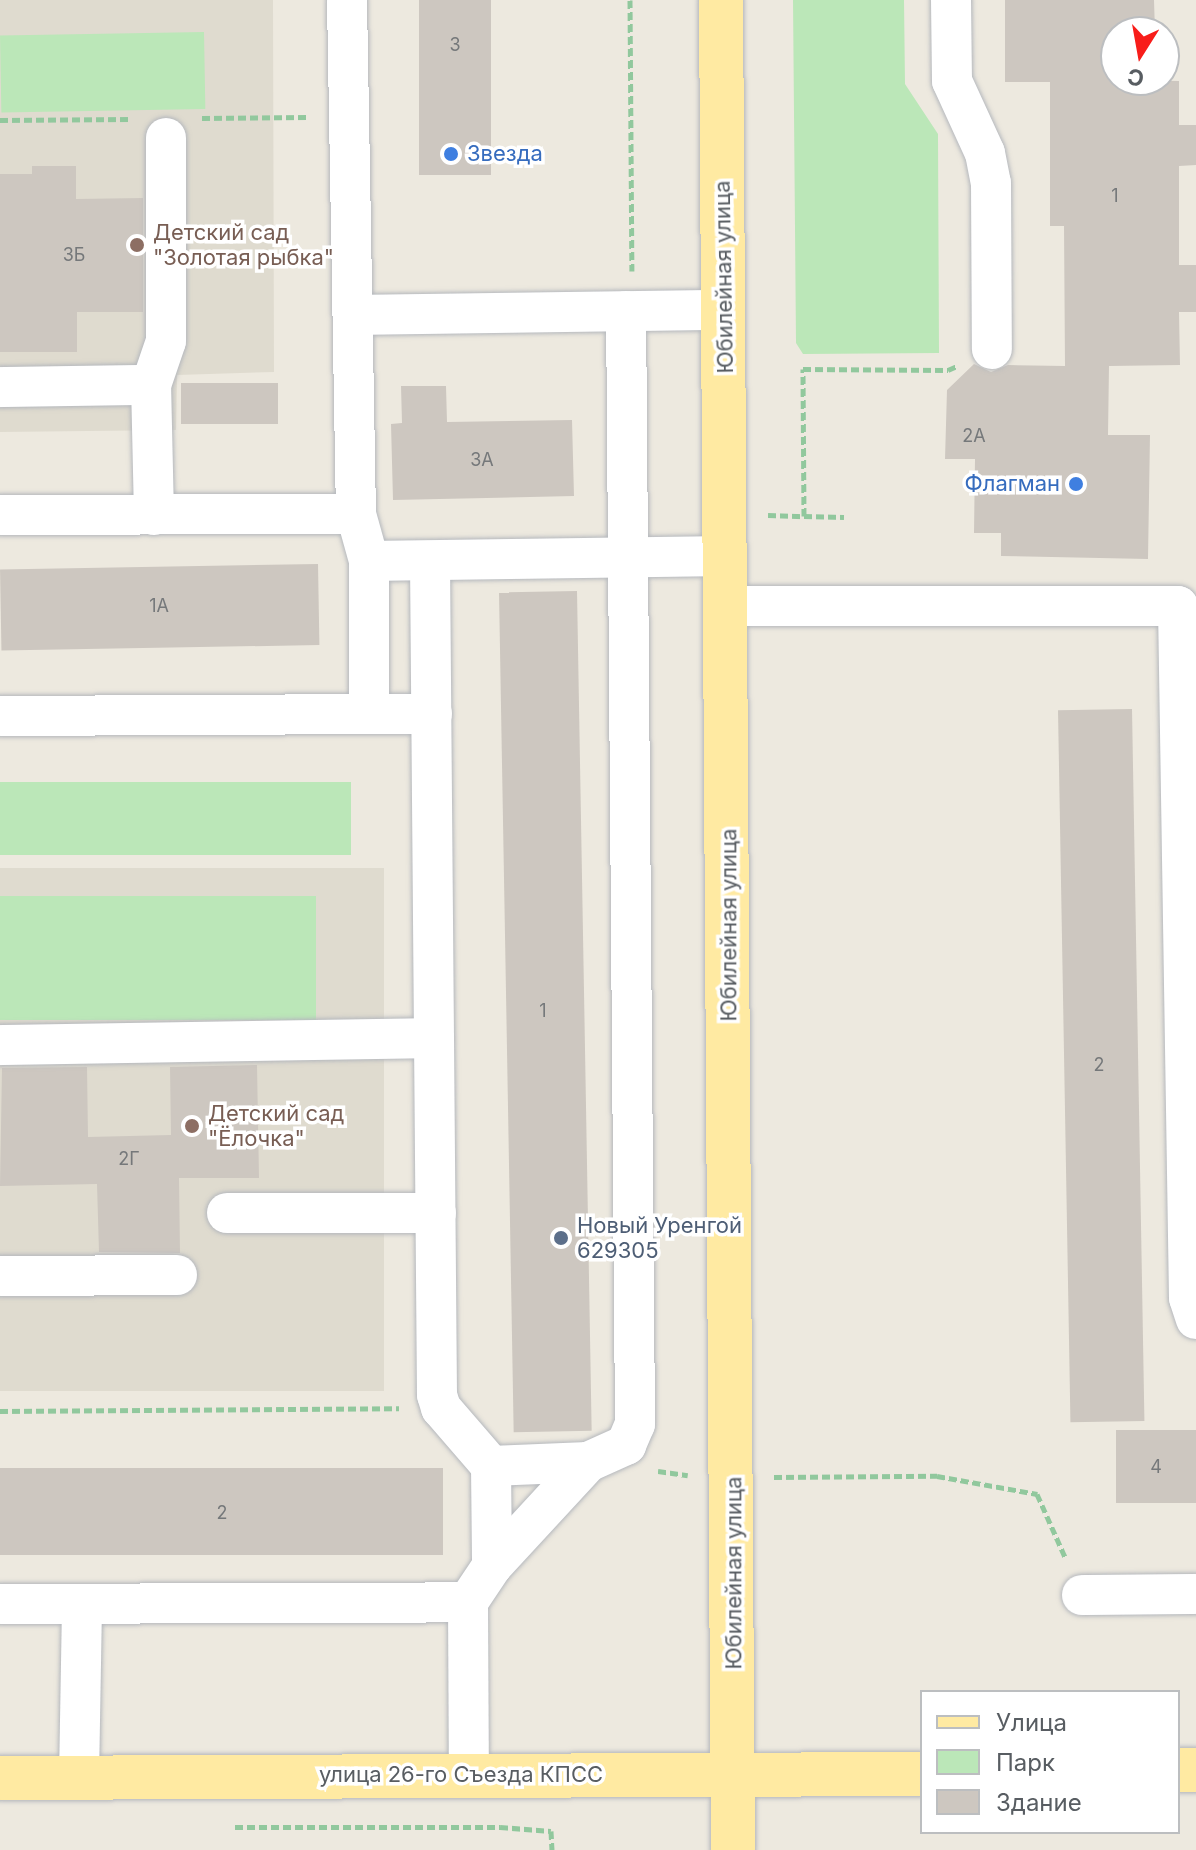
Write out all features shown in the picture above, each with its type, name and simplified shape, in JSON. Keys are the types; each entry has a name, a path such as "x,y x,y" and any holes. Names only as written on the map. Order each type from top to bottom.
{"main road":[{"name":"Юбилейная улица","path":"721,0 734,1477 733,1850"},
{"name":"улица 26-го Съезда КПСС","path":"0,1778 920,1774"}],"lane":[{"path":"347,0 356,514 369,561 369,714"},
{"path":"951,0 952,81 985,153 991,183 992,349"},
{"path":"154,515 151,385 166,341 166,138"},
{"path":"353,315 725,310"},
{"path":"491,1466 588,1462 626,1445 635,1424 629,311"},
{"path":"0,387 151,385"},
{"path":"0,515 356,514"},
{"path":"369,561 628,557 726,535"},
{"path":"430,561 436,1213 441,1408 491,1466 492,1566"},
{"path":"727,606 1187,606 1189,1298 1196,1319"},
{"path":"0,716 432,714"},
{"path":"0,1045 434,1038"},
{"path":"227,1213 436,1213"},
{"path":"0,1276 177,1275"},
{"path":"469,1775 468,1602 492,1566 588,1462"},
{"path":"1082,1595 1196,1594"},
{"path":"0,1604 468,1602"},
{"path":"79,1778 82,1604"}],"path":[{"path":"629,311 630,0"},
{"path":"804,516 803,369 948,370 992,349"},
{"path":"726,535 804,516 844,517"},
{"path":"0,1411 441,1408"},
{"path":"588,1462 734,1477 937,1476 1037,1494 1082,1595"},
{"path":"235,1827 500,1827"}],"shaded area":[{"name":"Детский сад \"Золотая рыбка\"","path":"0,0 273,0 274,372 177,375 176,430 0,432"},
{"name":"Детский сад \"Ёлочка\"","path":"0,868 384,868 384,1391 0,1391"}],"green space":[{"path":"793,0 904,0 905,84 938,134 939,353 803,354 796,343"},
{"path":"204,32 205,109 1,113 0,36"},
{"path":"0,782 351,782 351,855 0,855"},
{"path":"0,896 316,896 316,1020 0,1020"}],"building":[{"path":"419,0 491,0 491,175 419,175"},
{"path":"1005,0 1154,0 1154,16 1100,16 1100,96 1179,96 1179,125 1196,125 1196,165 1179,166 1179,265 1196,265 1196,312 1179,312 1180,365 1109,366 1108,435 1150,435 1148,559 1001,556 1001,533 974,533 975,459 945,459 947,390 974,364 991,372 1008,365 1065,366 1064,226 1050,226 1050,82 1005,82"},
{"path":"32,166 76,166 76,199 143,198 143,312 77,312 77,352 0,352 0,174 32,174"},
{"path":"181,383 278,383 278,424 181,424"},
{"path":"401,386 446,386 447,422 572,420 574,496 393,500 391,424 402,423"},
{"path":"318,564 319,645 1,651 0,570"},
{"path":"577,591 592,1431 514,1432 499,592"},
{"path":"1132,709 1144,1421 1070,1422 1058,710"},
{"path":"257,1065 259,1178 179,1178 180,1253 99,1252 97,1184 0,1186 2,1068 87,1067 88,1137 171,1135 170,1067"},
{"path":"1116,1430 1196,1430 1196,1503 1116,1503"},
{"path":"0,1468 443,1468 443,1555 0,1555"}],"place":[{"name":"Звезда","path":"451,154"},
{"name":"Детский сад \"Золотая рыбка\"","path":"137,245"},
{"name":"Флагман","path":"1076,484"},
{"name":"Детский сад \"Ёлочка\"","path":"192,1126"},
{"name":"Новый Уренгой 629305","path":"561,1238"}]}
